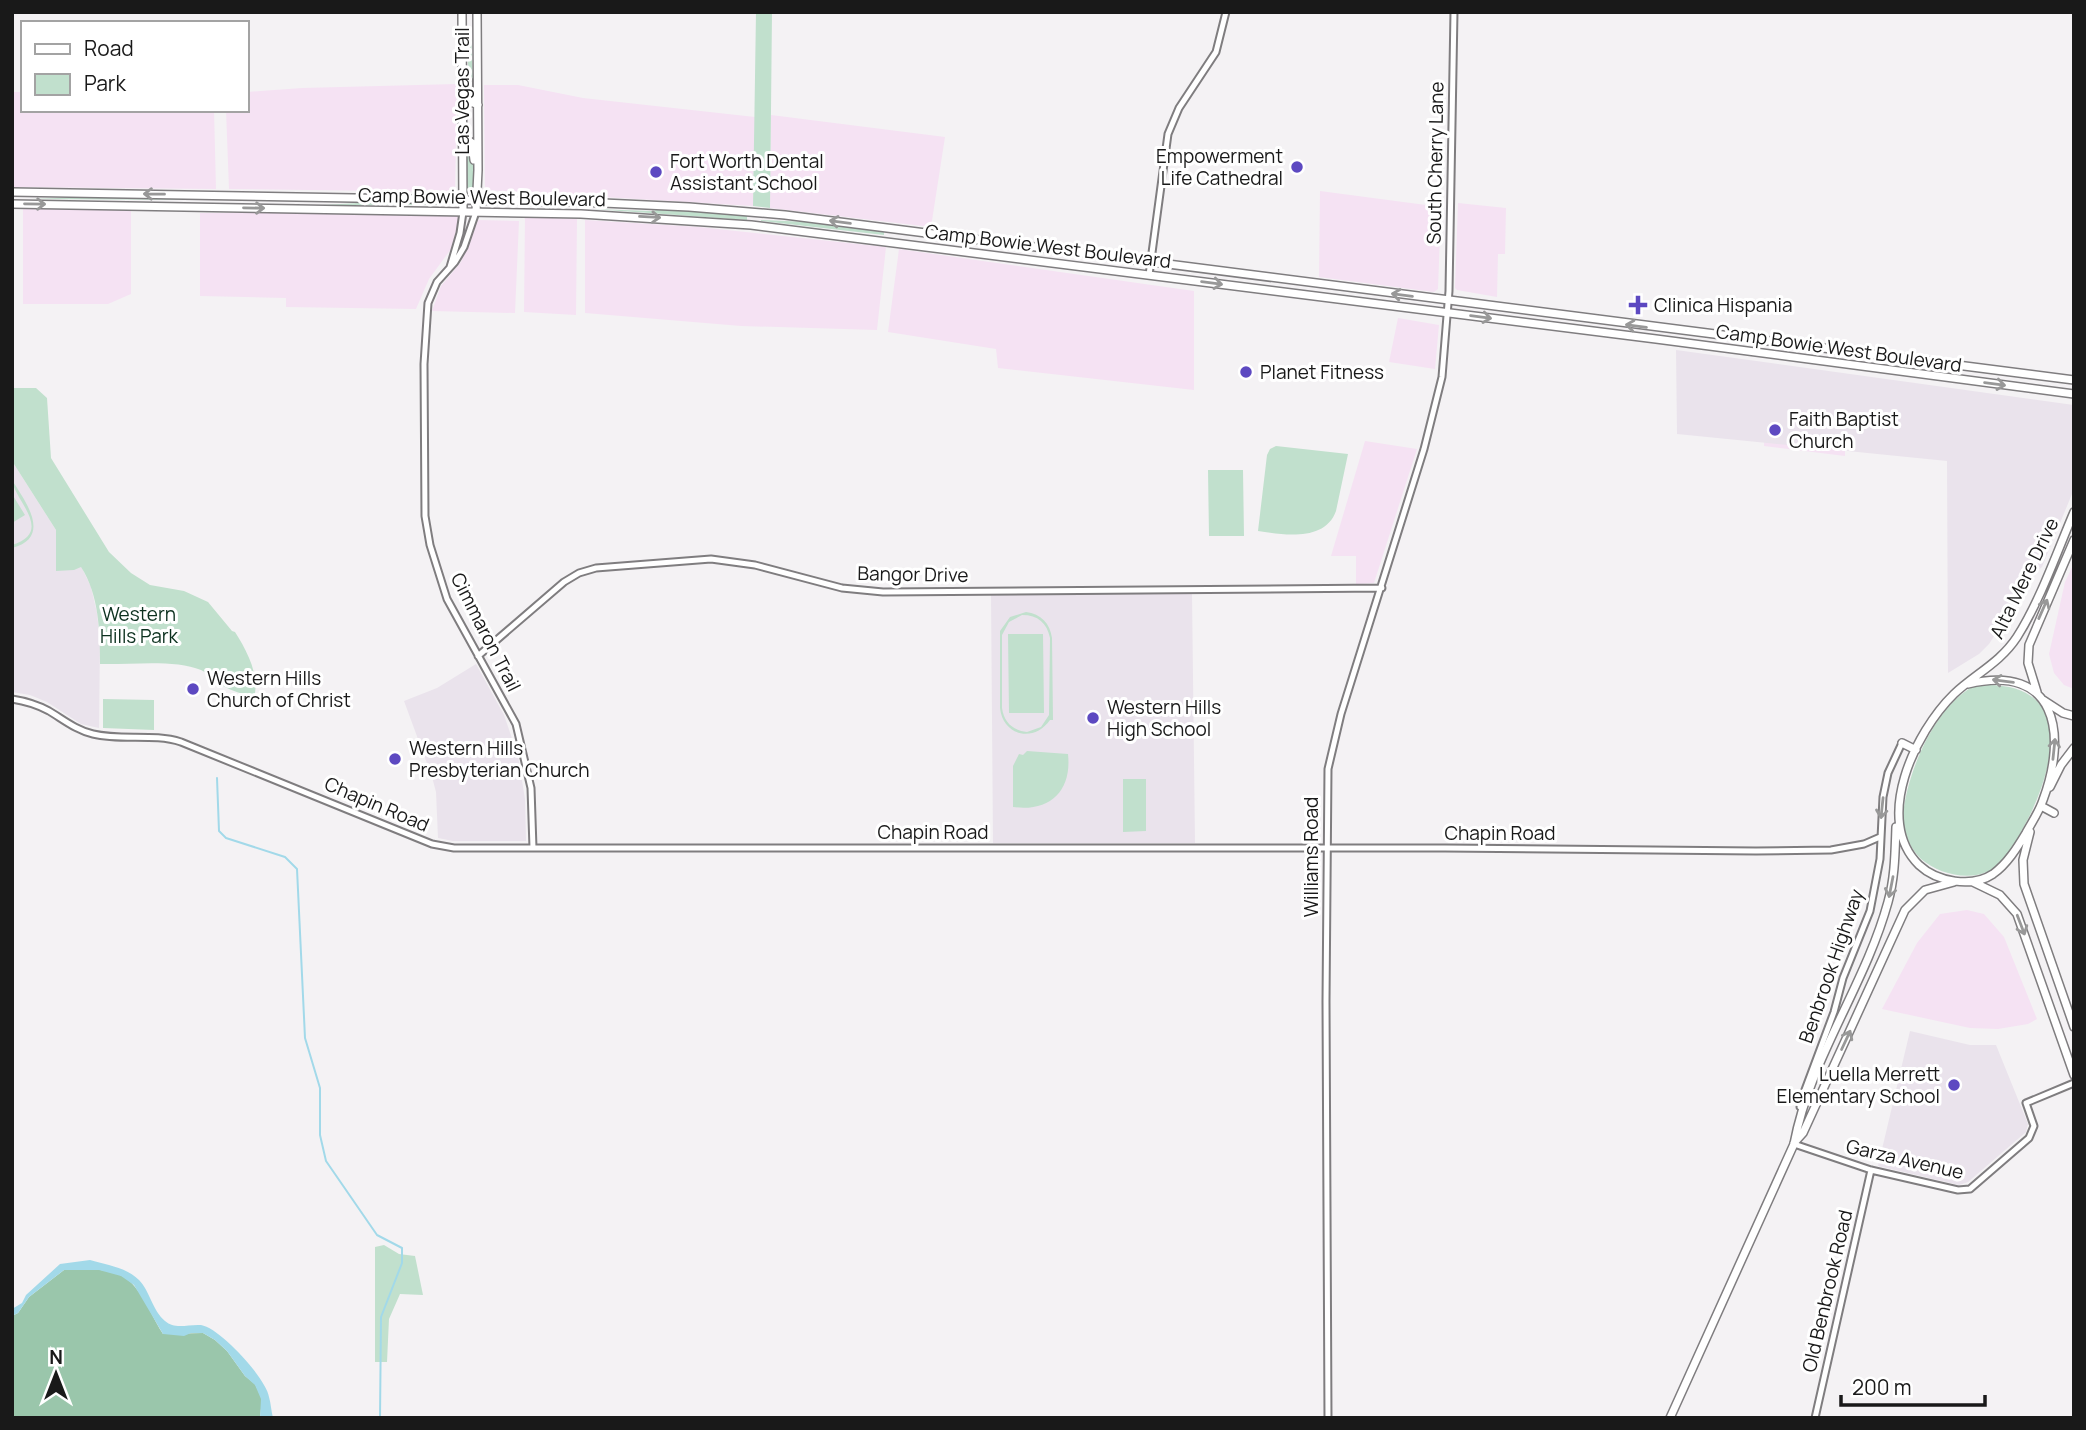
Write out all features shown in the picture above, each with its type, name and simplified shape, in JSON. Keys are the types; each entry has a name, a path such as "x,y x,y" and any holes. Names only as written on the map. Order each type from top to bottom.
{"main road":[{"name":"Las Vegas Trail","path":"463,12 463,212"},
{"name":"Las Vegas Trail","path":"476,212 477,12"},
{"path":"463,71 468,79 469,101 478,105"},
{"path":"463,137 472,143 474,164 478,170"},
{"name":"Camp Bowie West Boulevard","path":"12,191 686,206 785,215 2074,380"},
{"path":"315,197 315,209"},
{"name":"Camp Bowie West Boulevard","path":"12,204 614,215 751,225 2074,395"},
{"path":"751,225 751,219 755,217 785,215"},
{"name":"Alta Mere Drive","path":"1968,684 1992,666 2017,636 2074,512"},
{"name":"Alta Mere Drive","path":"2040,696 2028,663 2029,645 2074,540"},
{"path":"2074,716 2063,713 2019,683 1998,679 1968,684 1940,711 1916,750 1901,794 1897,820 1907,850 1914,860 1932,873 1958,881 1973,882 2000,895 2017,914 2074,1075"},
{"path":"2040,696 2051,716 2056,740 2055,754 2024,852 2023,874 2074,1027"},
{"path":"1902,743 1916,750"},
{"path":"1973,882 1991,875 2006,862 2041,805 2061,765 2074,748"},
{"path":"2041,805 2054,813"},
{"name":"Benbrook Highway","path":"1670,1418 1794,1144 1799,1117 1884,917 1892,885 1897,820"},
{"name":"Benbrook Highway","path":"1794,1144 1803,1133 1905,910 1925,890 1958,881"}],"street":[{"path":"1149,275 1168,134 1181,103 1211,61 1226,12"},
{"name":"South Cherry Lane","path":"1447,313 1454,12"},
{"name":"Cimmaron Trail","path":"450,267 463,212"},
{"name":"Cimmaron Trail","path":"476,212 464,247 431,294 425,322 425,516 429,545 447,599 516,724 531,788 533,848"},
{"name":"Williams Road","path":"1328,1418 1328,769 1341,714 1425,446 1439,391 1447,313"},
{"name":"Bangor Drive","path":"478,656 564,582 579,573 607,567 695,559 755,565 842,588 883,592 1382,588"},
{"name":"Chapin Road","path":"12,699 33,704 69,725 95,735 168,738 181,742 432,844 454,848 1831,850 1864,844 1880,836"},
{"name":"Benbrook Highway","path":"1799,1117 1802,1095 1834,1012 1843,978 1870,911 1878,870 1883,797 1888,773 1902,743"},
{"name":"Garza Avenue","path":"1794,1144 1871,1170 1958,1190 1970,1189 2029,1138 2034,1126 2026,1103 2074,1083"},
{"name":"Old Benbrook Road","path":"1815,1418 1871,1170"}],"shaded area":[{"path":"457,84 455,192 229,189 226,112 248,112 248,92"},
{"path":"484,85 518,85 583,98 755,117 753,206 485,190"},
{"path":"12,92 21,92 21,112 214,112 216,189 12,187"},
{"path":"771,115 945,137 931,227 770,208"},
{"path":"1320,191 1441,207 1438,289 1434,292 1319,277"},
{"path":"1458,203 1506,208 1505,254 1498,254 1497,297 1455,288"},
{"path":"23,209 131,209 131,294 108,304 23,304"},
{"path":"200,213 461,213 451,249 429,279 416,309 286,307 286,298 200,296"},
{"path":"525,217 577,219 576,315 524,312"},
{"path":"478,220 519,221 515,313 432,311 441,286 461,262"},
{"path":"585,220 699,227 886,247 877,330 741,326 585,313"},
{"path":"899,249 1194,291 1194,390 998,368 996,349 888,332"},
{"path":"1398,318 1439,325 1435,369 1389,362"},
{"path":"1676,350 2074,405 2074,489 2042,567 2025,581 2013,607 1989,644 1979,654 1948,673 1947,461 1677,434"},
{"path":"1765,418 1845,429 1845,456 1764,446"},
{"path":"1365,441 1417,449 1374,583 1356,584 1356,556 1331,556"},
{"path":"12,461 56,530 56,570 81,566 91,587 100,641 99,728 81,724 47,702 12,692"},
{"path":"2074,563 2074,689 2064,685 2054,673 2049,654 2065,582"},
{"name":"Western Hills High School","path":"991,594 1192,594 1195,843 993,843"},
{"path":"476,664 504,715 518,756 525,799 526,841 453,841 438,838 436,792 404,701 437,688"},
{"path":"1967,910 1984,914 2004,937 2037,1019 2028,1024 1998,1029 1970,1028 1882,1009 1917,943 1940,914"},
{"name":"Luella Merrett Elementary School","path":"1910,1031 1970,1045 1996,1045 2028,1124 2026,1132 1968,1182 1959,1185 1878,1166"}],"green space":[{"path":"756,12 772,12 770,208 753,206"},
{"path":"471,38 474,100 469,87 467,39"},
{"path":"469,144 473,154 473,192 467,192"},
{"path":"30,199 210,199 210,200"},
{"path":"377,202 454,203 454,205 322,205"},
{"path":"593,209 664,209 747,216 747,220"},
{"path":"761,221 809,222 884,232 884,235"},
{"name":"Western Hills Park","path":"12,388 36,388 47,398 51,458 109,552 131,573 150,585 184,591 208,602 235,632 254,672 254,698 227,688 204,672 190,667 165,664 100,664 100,639 92,589 81,567 56,571 56,530 12,461"},
{"path":"1276,446 1348,454 1336,511 1331,521 1323,528 1291,535 1258,531 1267,455 1270,449"},
{"path":"1208,470 1243,470 1244,536 1209,536"},
{"path":"12,480 29,508 33,527 31,536 24,543 12,548 12,545 24,539 30,532 31,524"},
{"path":"12,494 25,515 12,523"},
{"path":"1026,612 1040,617 1047,624 1052,638 1053,720 1036,732 1028,734 1013,730 1007,725 1000,708 1000,631 1010,617","holes":["1022,615 1033,616 1041,621 1050,638 1049,715 1041,727 1027,732 1013,727 1007,721 1002,708 1002,635 1009,622"]},
{"path":"1008,634 1043,634 1044,713 1009,713"},
{"path":"1986,685 2014,688 2033,698 2045,713 2050,731 2050,753 2038,798 2008,854 1991,870 1982,874 1954,875 1936,869 1914,851 1904,828 1905,800 1915,765 1942,715 1968,689"},
{"path":"103,699 154,700 154,730 103,728"},
{"path":"1027,751 1068,754 1066,779 1056,796 1048,802 1026,808 1013,807 1013,766 1019,754 1023,755"},
{"path":"1123,779 1146,779 1146,831 1123,832"},
{"path":"384,1245 399,1254 415,1256 423,1295 400,1294 389,1319 387,1362 375,1362 375,1247"},
{"path":"64,1270 102,1270 121,1275 139,1292 163,1334 203,1333 215,1340 255,1384 262,1399 260,1418 12,1418 12,1316 18,1313 29,1297"}],"water":[{"path":"90,1260 116,1267 139,1280 161,1317 169,1324 201,1325 230,1344 260,1378 270,1400 273,1418 260,1418 261,1399 255,1385 227,1351 203,1333 184,1336 163,1334 134,1285 121,1276 99,1270 64,1270 29,1297 18,1313 12,1316 12,1309 22,1303 26,1295 60,1264"}],"waterway":[{"path":"217,778 219,831 226,838 285,857 297,869 305,1038 320,1088 320,1135 326,1161 377,1235 402,1248 402,1263 381,1317 380,1418"}],"place":[{"name":"Empowerment Life Cathedral","path":"1297,167"},
{"name":"Fort Worth Dental Assistant School","path":"656,172"},
{"name":"Clinica Hispania","path":"1638,305"},
{"name":"Planet Fitness","path":"1246,372"},
{"name":"Faith Baptist Church","path":"1775,430"},
{"name":"Western Hills Church of Christ","path":"193,689"},
{"name":"Western Hills High School","path":"1093,718"},
{"name":"Western Hills Presbyterian Church","path":"395,759"},
{"name":"Luella Merrett Elementary School","path":"1954,1085"}]}
